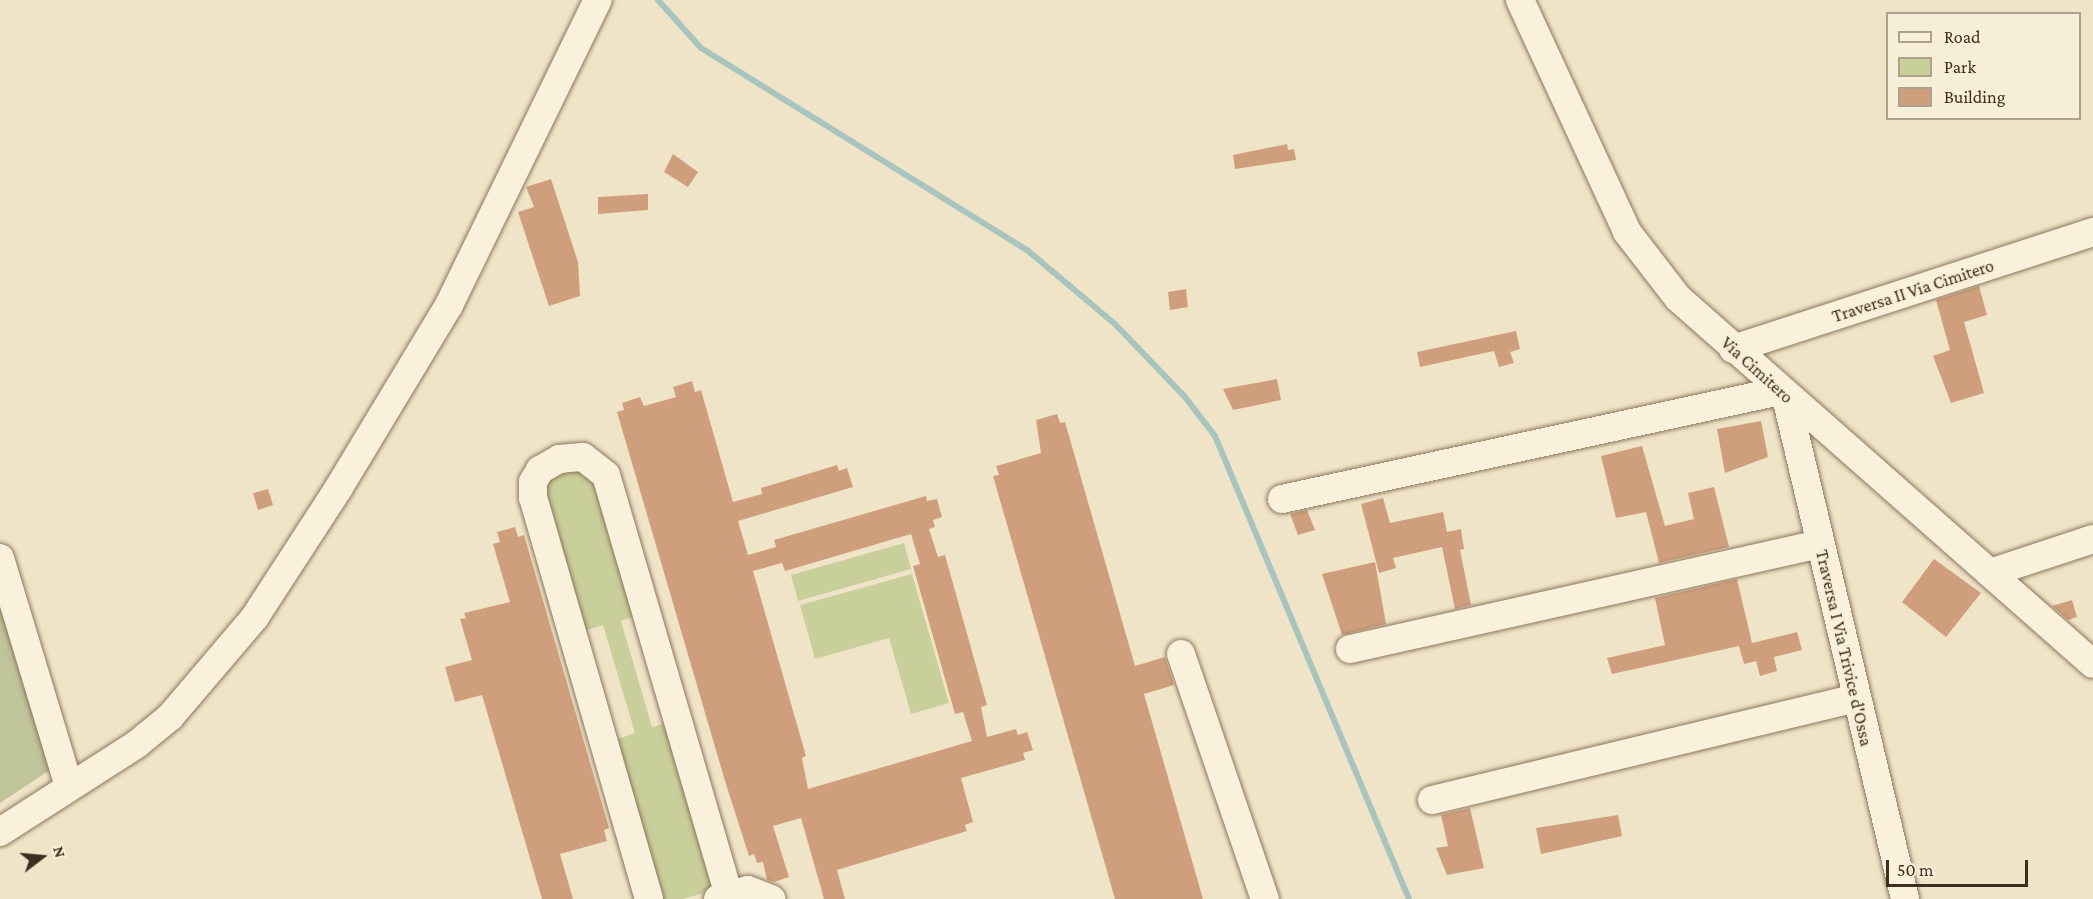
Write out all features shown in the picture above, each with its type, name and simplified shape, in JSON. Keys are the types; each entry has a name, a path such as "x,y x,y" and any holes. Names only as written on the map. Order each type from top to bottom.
{"street":[{"path":"0,832 170,717 255,617 338,489 449,305 598,0"},
{"name":"Via Cimitero","path":"1520,0 1627,232 1678,298 1783,394 2093,664"},
{"name":"Traversa II Via Cimitero","path":"1733,349 2093,232"},
{"path":"1282,499 1783,394"},
{"name":"Traversa I Via Trivice d'Ossa","path":"1783,394 1905,899"},
{"path":"649,899 533,498 532,482 540,470 559,459 584,457 606,475 723,897 748,890 771,899"},
{"path":"1990,573 2093,539"},
{"path":"1350,649 1819,544"},
{"path":"0,558 69,787"},
{"path":"1181,654 1265,899"},
{"path":"1432,800 1856,698"}],"green space":[{"path":"575,469 597,486 635,616 621,621 652,727 666,723 715,890 683,899 661,899 614,740 635,733 603,625 584,631 544,494 548,480"},
{"path":"904,543 911,569 798,601 791,575"},
{"path":"912,574 949,703 911,714 889,638 815,659 800,605"},
{"path":"0,593 50,770 0,803"}],"building":[{"path":"1287,144 1288,150 1294,149 1296,160 1235,169 1233,155"},
{"path":"673,154 698,172 688,187 664,172"},
{"path":"551,179 578,262 580,296 549,306 518,212 534,207 526,187"},
{"path":"648,194 648,210 598,214 598,197"},
{"path":"1979,286 1987,315 1964,322 1984,393 1951,403 1933,356 1950,350 1936,300"},
{"path":"1186,289 1188,307 1170,310 1168,292"},
{"path":"1516,331 1520,349 1510,352 1514,363 1499,367 1494,351 1420,367 1417,352"},
{"path":"1277,379 1281,400 1233,410 1223,389"},
{"path":"692,381 695,392 701,390 733,502 762,494 761,488 837,465 839,471 847,468 853,487 738,521 748,555 776,547 774,540 926,496 927,501 937,499 942,517 933,520 935,527 929,529 938,557 945,555 987,705 981,707 987,737 1016,729 1018,735 1027,732 1033,750 1023,753 1025,760 961,778 973,822 965,825 967,831 837,870 845,899 824,899 801,818 773,826 789,877 774,882 767,880 763,862 757,863 754,854 749,856 617,412 624,410 622,403 640,397 644,406 676,397 673,387","holes":["911,534 920,564 913,566 955,714 963,712 972,741 808,789 802,758 806,756 753,571 782,563 785,571"]},
{"path":"1057,414 1060,423 1065,422 1135,666 1165,657 1174,685 1144,694 1203,899 1115,899 993,476 999,475 996,466 1041,453 1036,420"},
{"path":"1761,421 1768,457 1725,473 1717,429"},
{"path":"1642,446 1665,526 1694,519 1688,493 1714,487 1729,547 1659,563 1646,512 1616,518 1601,456"},
{"path":"268,489 273,505 258,510 253,493"},
{"path":"1383,498 1390,523 1443,512 1447,532 1461,529 1464,549 1460,550 1471,605 1455,609 1442,547 1393,558 1396,568 1379,573 1361,504"},
{"path":"1307,510 1315,530 1298,535 1290,514"},
{"path":"515,527 518,537 524,535 609,828 604,830 607,841 560,854 573,899 542,899 482,695 455,702 445,667 472,660 460,619 466,618 464,613 510,602 493,544 500,542 497,532"},
{"path":"1934,559 1981,593 1946,637 1902,602"},
{"path":"1375,562 1386,624 1342,635 1322,574"},
{"path":"1737,579 1752,643 1797,632 1802,650 1774,657 1777,671 1760,676 1756,661 1744,664 1739,646 1612,674 1607,658 1665,645 1655,598"},
{"path":"2072,600 2077,617 2068,620 2052,606"},
{"path":"1470,808 1484,868 1447,875 1436,848 1448,846 1441,815"},
{"path":"1618,815 1622,836 1541,854 1536,828"}],"waterway":[{"path":"658,0 701,48 1027,250 1115,324 1185,397 1215,436 1409,899"}]}
